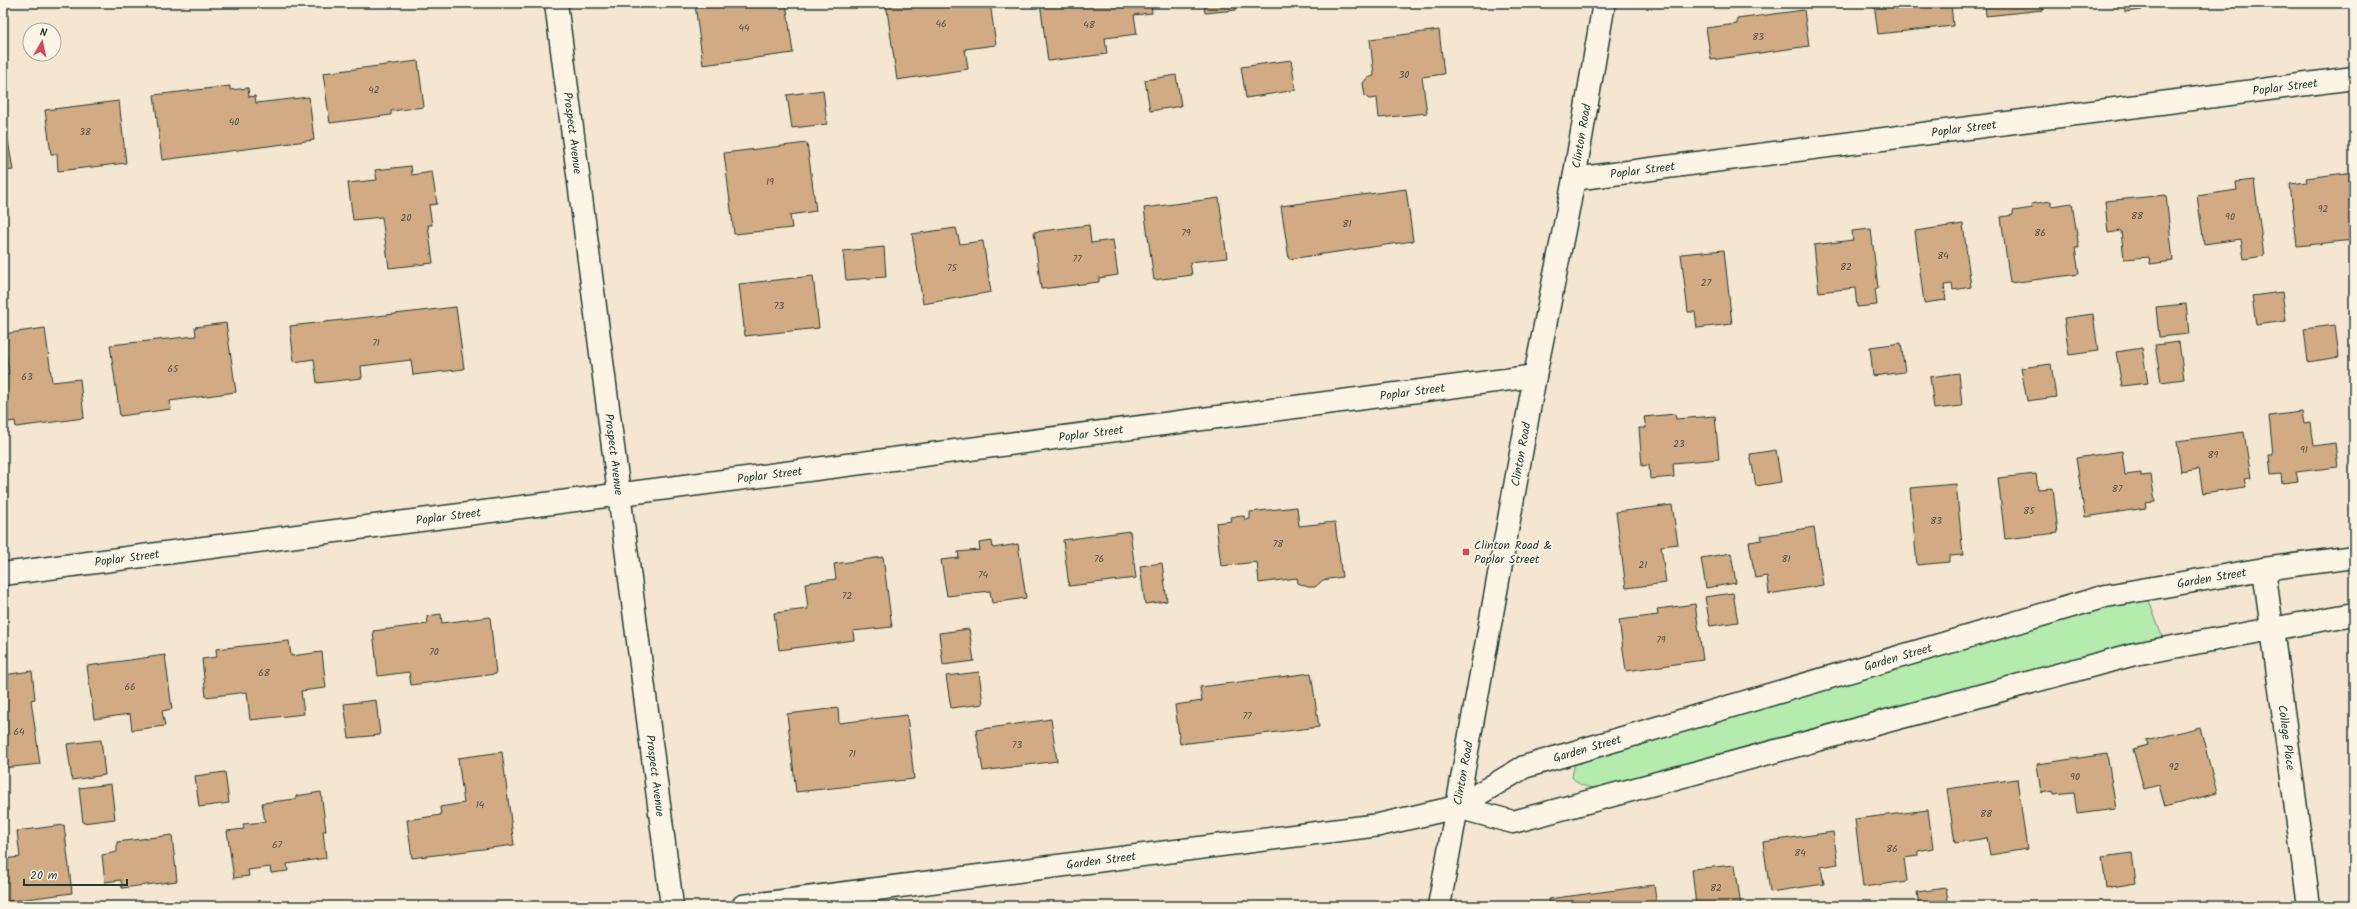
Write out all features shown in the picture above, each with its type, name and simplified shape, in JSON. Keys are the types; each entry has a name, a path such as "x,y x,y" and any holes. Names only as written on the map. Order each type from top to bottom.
{"street":[{"name":"Prospect Avenue","path":"556,3 672,906"},
{"name":"Clinton Road","path":"1439,906 1535,376 1574,179 1604,3"},
{"name":"Poplar Street","path":"1574,179 2354,78"},
{"name":"Poplar Street","path":"3,574 1535,376"},
{"name":"Garden Street","path":"743,906 1379,825 1457,807 1524,767 2106,596 2264,569 2354,557"},
{"name":"College Place","path":"2264,569 2309,906"},
{"name":"Garden Street","path":"1457,807 1513,822 2135,654 2272,627 2354,614"}],"green space":[{"path":"2146,593 2164,642 1611,787 1594,788 1585,786 1580,784 1572,777 1575,762"}],"building":[{"path":"786,3 793,53 703,65 695,4"},
{"path":"886,3 990,3 996,45 965,49 968,69 897,80"},
{"path":"1040,3 1151,3 1152,13 1134,15 1137,34 1105,38 1107,54 1048,61"},
{"path":"1204,3 1235,3 1236,10 1205,13"},
{"path":"1874,3 1951,3 1953,26 1878,34"},
{"path":"1985,3 2043,3 2043,10 1986,16"},
{"path":"2079,3 2099,3 2080,6"},
{"path":"2124,3 2141,3 2142,10 2125,12"},
{"path":"1804,10 1809,46 1711,60 1706,28 1737,24 1737,19"},
{"path":"1439,30 1444,74 1422,77 1427,113 1379,118 1377,98 1369,99 1365,96 1363,83 1367,78 1374,76 1370,39"},
{"path":"1291,60 1296,90 1246,98 1241,67"},
{"path":"418,61 424,107 391,111 391,115 330,123 323,73"},
{"path":"1176,75 1181,106 1150,111 1145,80"},
{"path":"230,86 230,90 248,88 249,97 255,96 256,103 309,97 314,140 162,160 154,95"},
{"path":"823,90 827,124 792,128 787,95"},
{"path":"119,101 126,163 58,171 57,154 51,154 45,110"},
{"path":"6,129 13,170 3,171 3,130"},
{"path":"807,143 816,211 790,215 792,228 734,234 724,153"},
{"path":"411,166 412,175 432,172 437,204 429,205 432,225 428,225 433,263 389,268 382,217 353,220 348,183 377,180 375,170"},
{"path":"2354,172 2353,240 2297,246 2290,184 2307,182 2306,178"},
{"path":"2254,180 2264,256 2244,259 2241,239 2204,244 2197,196 2237,190 2236,182"},
{"path":"1406,189 1413,241 1289,259 1281,206"},
{"path":"2166,195 2173,261 2150,264 2149,257 2124,259 2121,231 2108,233 2105,201"},
{"path":"1219,198 1227,258 1190,262 1192,275 1154,280 1144,208"},
{"path":"2051,201 2051,206 2072,203 2079,248 2075,248 2079,274 2010,283 2001,217 2013,215 2013,211 2032,208 2031,204"},
{"path":"1963,224 1971,287 1953,290 1952,284 1944,285 1946,300 1924,303 1915,231"},
{"path":"1089,225 1091,243 1113,240 1118,275 1099,278 1099,282 1041,289 1034,232"},
{"path":"956,228 960,244 983,241 991,292 923,304 912,234"},
{"path":"1871,229 1878,288 1875,289 1877,305 1857,307 1855,288 1819,292 1814,245 1853,240 1852,231"},
{"path":"884,247 886,277 846,280 843,251"},
{"path":"1724,250 1732,324 1697,328 1695,312 1688,312 1681,254"},
{"path":"813,276 819,328 745,336 739,284"},
{"path":"2282,292 2286,321 2256,325 2252,296"},
{"path":"2186,304 2189,334 2159,337 2156,307"},
{"path":"456,307 464,369 413,375 411,360 361,366 362,378 317,383 314,359 294,362 290,326"},
{"path":"2093,314 2098,351 2069,355 2064,318"},
{"path":"226,323 236,392 170,401 171,409 120,416 110,345 196,336 195,327"},
{"path":"2335,325 2339,357 2308,362 2304,329"},
{"path":"45,328 52,382 80,379 84,418 16,427 15,421 3,423 3,375 9,374 3,334"},
{"path":"2179,342 2184,379 2161,382 2155,345"},
{"path":"1901,343 1905,372 1873,376 1870,347"},
{"path":"2142,348 2148,383 2122,386 2116,352"},
{"path":"2051,364 2056,397 2027,401 2021,368"},
{"path":"1959,373 1962,406 1934,409 1930,377"},
{"path":"2302,412 2304,424 2311,423 2314,446 2335,443 2338,467 2296,472 2298,481 2282,483 2281,474 2271,475 2269,455 2273,454 2269,416"},
{"path":"1675,414 1676,419 1715,416 1719,459 1673,463 1674,477 1650,479 1649,465 1642,466 1639,428 1646,428 1644,417"},
{"path":"2244,432 2251,478 2244,479 2246,487 2203,493 2199,469 2181,472 2177,441"},
{"path":"1776,450 1781,482 1756,486 1750,454"},
{"path":"2122,451 2125,475 2141,473 2141,476 2151,475 2155,502 2145,503 2146,508 2085,517 2076,458"},
{"path":"2036,474 2038,489 2053,488 2058,533 2005,539 1998,478"},
{"path":"1956,484 1963,555 1949,556 1949,562 1917,565 1910,488"},
{"path":"1672,505 1678,544 1661,546 1666,583 1626,588 1616,512"},
{"path":"1297,507 1299,526 1335,522 1342,577 1323,580 1315,587 1308,587 1298,583 1297,578 1259,583 1257,562 1221,566 1216,523 1231,521 1230,517 1244,516 1245,520 1250,519 1250,512"},
{"path":"1814,527 1823,585 1769,594 1767,576 1755,578 1749,542 1762,540 1761,536"},
{"path":"1130,531 1136,578 1069,586 1063,540"},
{"path":"992,541 993,548 1018,544 1026,598 992,603 990,591 947,596 941,560 959,558 958,552 980,550 979,543"},
{"path":"1731,553 1736,583 1706,588 1701,558"},
{"path":"883,557 892,627 853,631 854,640 779,650 774,613 808,609 805,583 836,579 834,564"},
{"path":"1162,563 1167,601 1145,604 1140,566"},
{"path":"1733,593 1738,622 1710,626 1705,597"},
{"path":"1695,604 1703,660 1626,671 1619,620 1658,615 1657,609"},
{"path":"441,614 442,623 490,617 496,674 411,685 409,672 378,676 373,631 428,624 427,616"},
{"path":"969,629 974,661 943,665 939,633"},
{"path":"289,641 291,656 322,652 326,688 301,691 304,714 250,720 247,692 206,697 202,659 217,657 216,649"},
{"path":"165,655 172,709 162,711 165,726 132,730 130,714 94,719 87,666"},
{"path":"32,671 35,699 31,700 40,764 3,768 3,675"},
{"path":"979,672 983,704 951,708 946,676"},
{"path":"1311,673 1319,727 1180,744 1175,705 1202,701 1200,687"},
{"path":"376,700 380,735 349,738 344,704"},
{"path":"838,708 839,723 907,715 914,779 796,792 787,714"},
{"path":"1051,719 1057,761 983,771 976,730"},
{"path":"2200,727 2217,793 2165,807 2159,785 2144,789 2133,749 2148,745 2146,741"},
{"path":"101,740 105,775 72,780 67,744"},
{"path":"502,752 514,845 412,858 407,820 441,815 440,807 464,803 458,758"},
{"path":"2107,754 2116,809 2077,814 2074,792 2054,794 2053,791 2041,793 2037,764"},
{"path":"225,772 229,803 199,807 195,776"},
{"path":"2017,779 2027,849 1990,855 1987,838 1955,843 1947,789"},
{"path":"111,784 115,819 83,823 79,788"},
{"path":"321,792 326,831 323,831 326,858 287,864 288,871 271,873 270,867 248,870 249,876 234,878 227,831 244,829 243,824 265,822 262,803 296,799 296,796"},
{"path":"1928,810 1933,848 1918,851 1918,856 1904,858 1907,881 1863,887 1855,819"},
{"path":"64,825 72,893 3,902 3,859 20,857 17,831"},
{"path":"1833,832 1838,864 1821,867 1824,884 1770,892 1763,842"},
{"path":"172,835 177,881 122,888 121,880 105,882 102,855 117,852 117,842"},
{"path":"2132,853 2136,883 2106,888 2102,857"},
{"path":"1735,865 1741,906 1696,906 1692,869"},
{"path":"1654,885 1657,906 1549,906 1548,899"},
{"path":"1946,888 1949,906 1919,906 1917,892"}],"place":[{"name":"Clinton Road & Poplar Street","path":"1466,552"}]}
